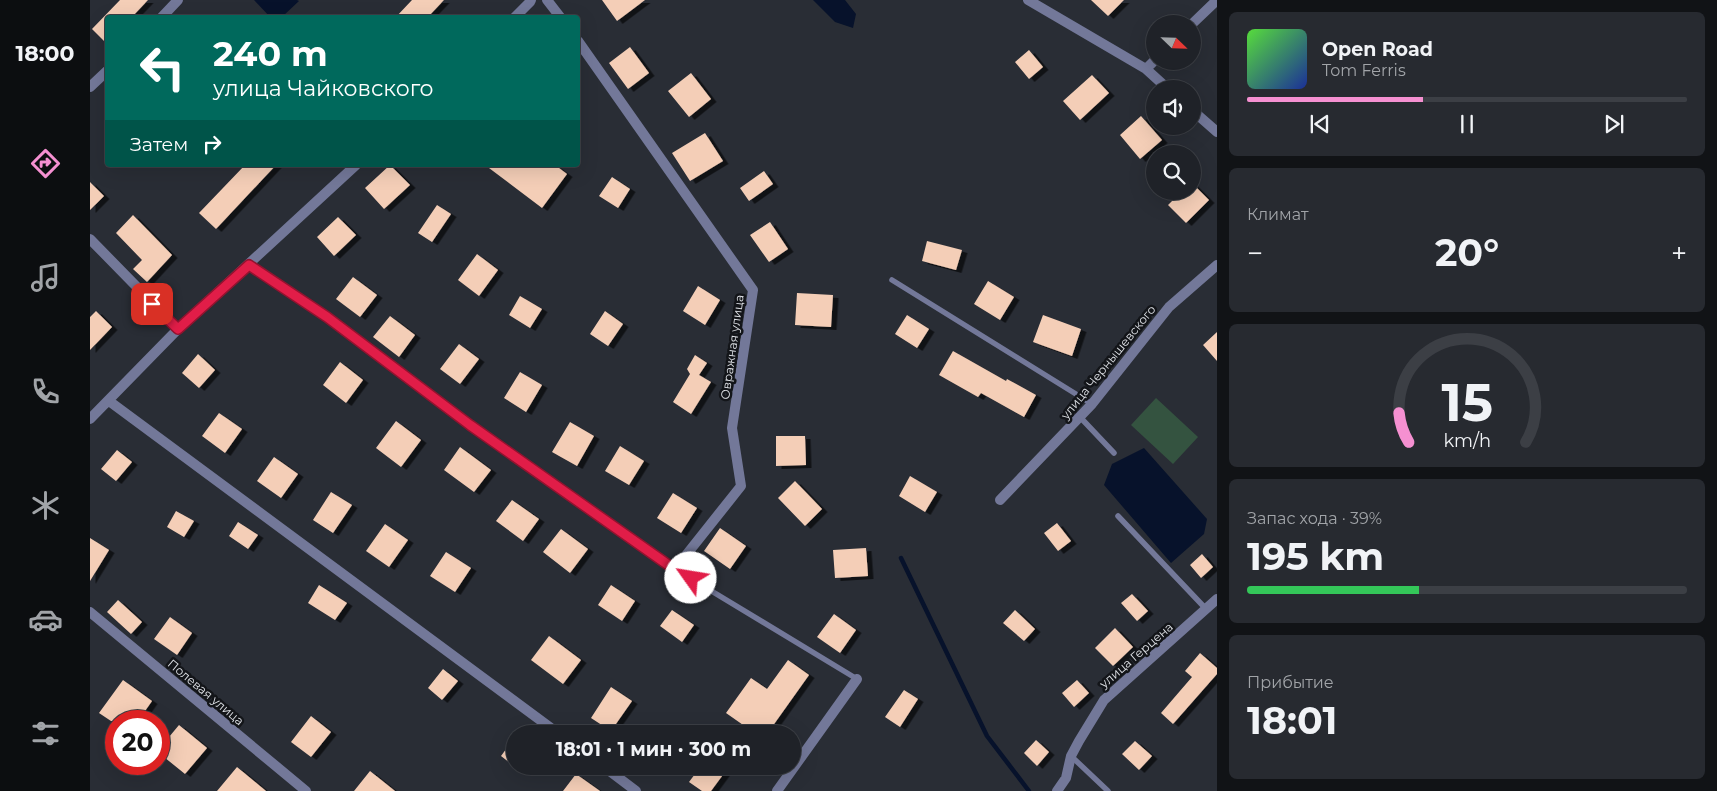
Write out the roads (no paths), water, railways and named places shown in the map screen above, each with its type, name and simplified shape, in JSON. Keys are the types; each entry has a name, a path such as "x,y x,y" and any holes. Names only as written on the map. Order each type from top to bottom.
{"street":[{"path":"164,15 178,0"},
{"path":"517,15 531,0"},
{"path":"546,0 558,15"},
{"path":"1028,0 1146,69"},
{"path":"1201,15 1217,0"},
{"name":"Овражная улица","path":"580,44 753,290 732,428 741,486 674,569"},
{"path":"1147,70 1158,80"},
{"path":"90,87 105,73"},
{"path":"1201,118 1217,132"},
{"path":"90,419 178,329 354,167"},
{"path":"90,239 178,329"},
{"name":"улица Чернышевского","path":"1000,500 1092,404 1169,307 1217,265"},
{"path":"109,401 546,725"},
{"name":"улица Герцена","path":"1057,791 1066,778 1071,756 1104,700 1217,599"},
{"name":"Полевая улица","path":"90,612 306,791"},
{"path":"777,791 857,679"},
{"path":"614,775 636,791"}],"lane":[{"path":"249,265 327,317 470,425 674,569 857,679"},
{"path":"892,280 1092,404"},
{"path":"1079,416 1114,453"},
{"path":"1118,516 1206,610"},
{"path":"1071,756 1108,791"}],"water":[{"path":"254,0 299,1 284,15 268,15"},
{"path":"813,0 845,0 856,14 853,28 835,22"},
{"path":"1144,448 1207,519 1204,534 1171,563 1104,485 1112,464"}],"waterway":[{"path":"901,558 987,736 1029,791"}]}
